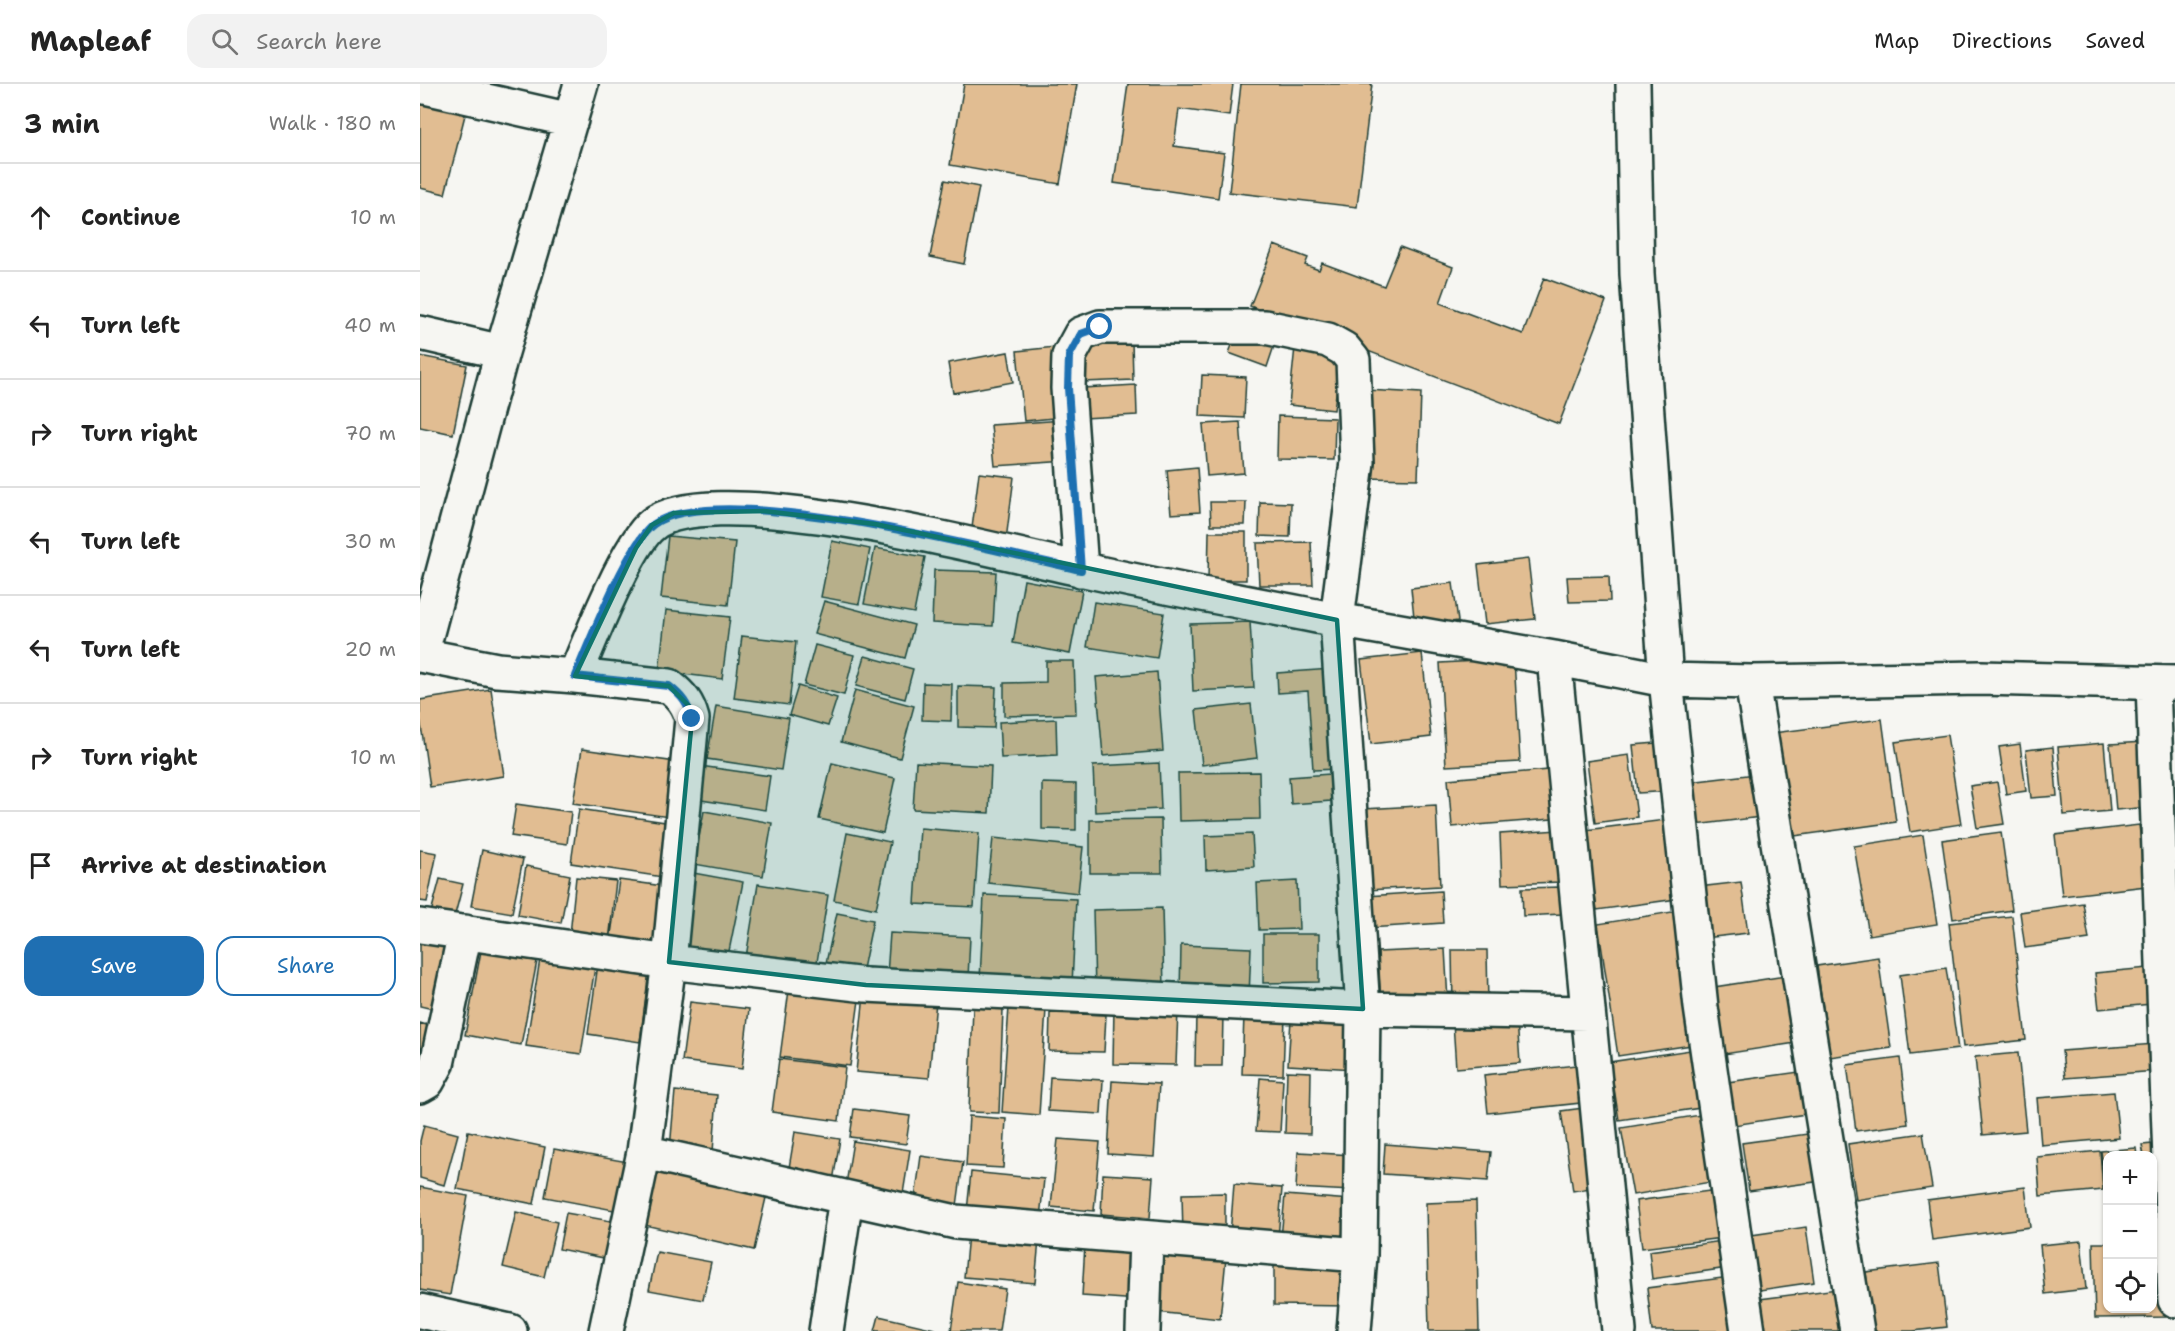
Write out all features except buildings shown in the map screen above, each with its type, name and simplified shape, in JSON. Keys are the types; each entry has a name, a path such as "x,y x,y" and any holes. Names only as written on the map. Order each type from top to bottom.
{"street":[{"path":"581,84 502,352 421,655 497,670 669,686 681,695 689,706 692,719 669,962 644,1152 606,1331"},
{"path":"1633,84 1637,274 1666,680 1701,1007 1748,1331"},
{"path":"420,86 571,120"},
{"path":"1081,570 1068,388 1069,356 1081,334 1100,327 1266,327 1328,340 1344,349 1353,360 1357,462 1337,620 1363,1009 1360,1255 1354,1331"},
{"path":"420,333 502,352"},
{"path":"575,676 618,579 652,525 674,513 764,511 875,524 1081,570 1337,620 1666,680 1752,682 1980,678 2164,683 2175,1300"},
{"path":"1554,658 1619,1331"},
{"path":"1752,682 1857,1331"},
{"path":"420,926 669,962 866,985 1363,1009 1587,1013"},
{"path":"420,1086 427,1082 437,1064 465,932"},
{"path":"644,1152 956,1222 1360,1255"},
{"path":"826,1331 846,1198"},
{"path":"1143,1331 1146,1238"},
{"path":"420,1311 510,1331"}],"highlighted area":[{"path":"764,511 875,524 1337,620 1363,1009 866,985 669,962 692,719 689,706 669,686 575,676 636,548 652,525 674,513"}],"route":[{"path":"692,719 689,706 681,695 669,686 575,676 618,579 652,525 674,513 721,510 764,511 875,524 1081,570 1068,388 1069,356 1081,334 1100,327"}]}
